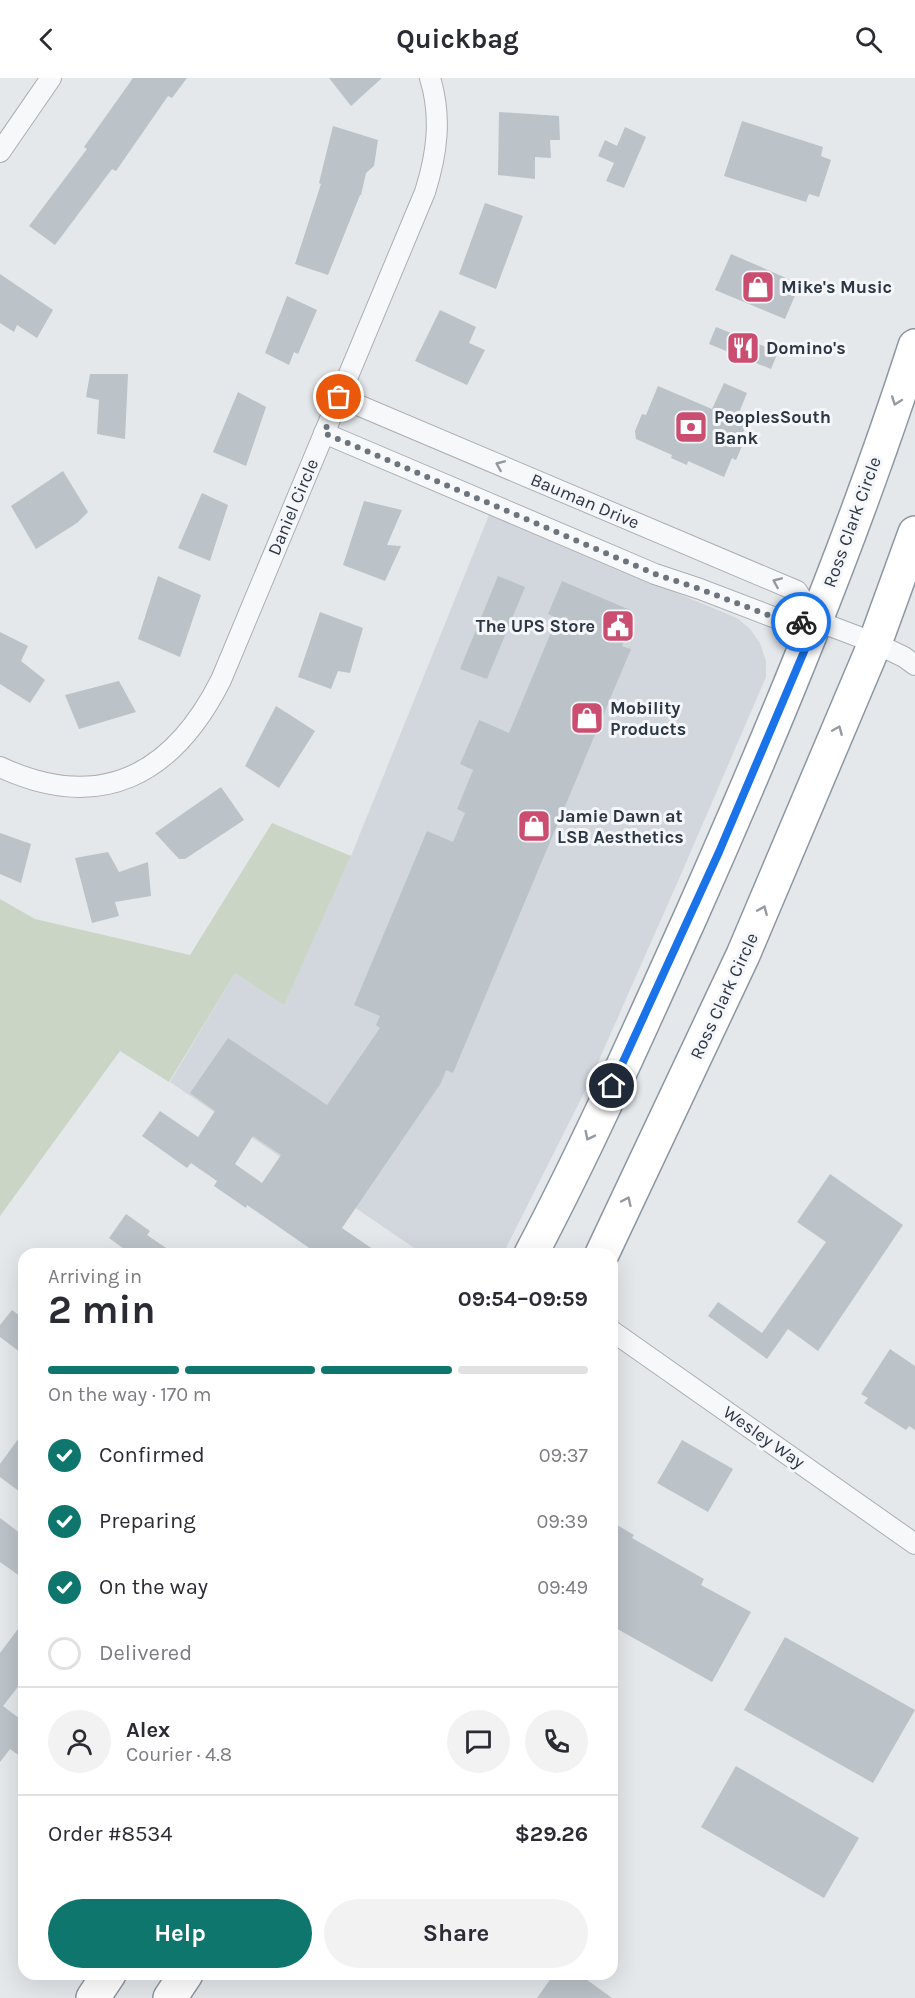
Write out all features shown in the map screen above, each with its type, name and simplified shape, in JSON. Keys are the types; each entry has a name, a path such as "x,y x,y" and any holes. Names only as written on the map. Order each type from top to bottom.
{"highway":[{"name":"Ross Clark Circle","path":"534,1248 643,1023 719,852 817,621 915,346"},
{"name":"Ross Clark Circle","path":"605,1248 743,955 875,643 915,533"},
{"path":"93,1998 105,1980"},
{"path":"170,1998 182,1980"}],"street":[{"path":"0,152 51,78"},
{"name":"Daniel Circle","path":"0,767 35,782 52,786 76,788 95,786 130,777 163,758 176,747 201,717 221,680 423,198 437,146 438,119 430,78"},
{"name":"Bauman Drive","path":"339,397 797,591 817,621"},
{"path":"324,433 655,574 786,622 817,621 875,643 915,665"},
{"name":"Wesley Way","path":"618,1335 915,1544"}],"shaded area":[{"path":"489,515 737,618 750,629 760,643 766,661 766,677 588,1085 506,1248 414,1248 170,1082 235,973 284,1004 351,856"}],"green space":[{"path":"272,823 351,856 284,1005 235,973 169,1082 120,1051 0,1216 0,899 35,919 190,955"}],"building":[{"path":"133,78 187,78 172,98 168,96 116,171 112,169 55,245 29,226 87,149 84,147"},
{"path":"329,78 382,78 351,106"},
{"path":"499,112 559,116 560,140 550,140 551,158 535,157 535,179 498,175"},
{"path":"742,121 823,147 821,156 831,160 819,197 809,194 806,202 724,176"},
{"path":"333,126 378,140 374,166 366,173 361,195 328,275 295,264 321,184 319,183"},
{"path":"625,127 646,137 624,188 606,181 614,163 598,156 605,140 617,146"},
{"path":"485,203 523,216 496,289 459,274"},
{"name":"Mike's Music","path":"731,254 800,284 785,319 715,290"},
{"path":"0,274 53,310 37,338 17,325 14,332 0,323"},
{"path":"287,296 317,310 298,354 294,352 289,365 265,353"},
{"path":"440,310 476,327 469,343 485,350 467,385 415,361"},
{"name":"Domino's","path":"716,327 778,352 771,369 709,344"},
{"path":"90,374 128,374 125,439 97,434 99,400 86,397"},
{"name":"PeoplesSouth Bank","path":"724,383 747,393 736,420 747,424 739,441 743,444 736,460 732,458 724,477 688,461 687,465 671,458 672,455 636,439 635,431 642,414 646,415 658,386 712,409"},
{"path":"238,392 266,407 246,466 213,452"},
{"path":"63,471 88,512 77,523 36,549 11,506"},
{"path":"202,493 228,505 210,561 178,548"},
{"path":"364,501 402,510 387,545 401,546 385,581 343,565"},
{"path":"158,576 201,595 180,657 138,639"},
{"path":"498,576 525,587 487,679 460,669"},
{"path":"562,581 630,610 633,621 622,646 631,649 453,1073 446,1070 441,1083 342,1228 371,1248 309,1248 247,1205 246,1208 214,1186 217,1181 191,1163 187,1168 142,1136 160,1111 198,1137 215,1111 190,1093 228,1038 327,1105 380,1028 376,1025 380,1016 354,1005 427,831 453,842 465,813 457,809 473,770 460,764 479,720 509,733 557,618 548,614","holes":["253,1136 281,1155 262,1183 235,1164"]},
{"path":"320,612 363,628 350,673 338,671 331,689 298,677"},
{"path":"0,632 28,646 21,661 45,680 30,703 0,684"},
{"path":"119,681 136,712 79,729 65,695"},
{"path":"276,706 315,731 279,788 245,766"},
{"path":"221,787 244,820 185,859 179,859 155,833"},
{"path":"0,833 31,844 21,883 0,874"},
{"path":"108,852 119,872 148,862 151,896 115,902 119,916 92,923 75,858"},
{"path":"830,1174 903,1225 818,1351 788,1329 767,1359 708,1316 718,1302 762,1333 826,1242 797,1222"},
{"path":"126,1214 150,1231 147,1235 166,1248 123,1248 109,1238"},
{"path":"12,1310 18,1314 18,1350 0,1337 0,1325"},
{"path":"890,1349 915,1366 915,1430 909,1426 906,1430 864,1403 868,1398 861,1394"},
{"path":"18,1439 18,1490 0,1477 0,1464"},
{"path":"682,1440 733,1469 708,1512 657,1483"},
{"path":"0,1518 18,1532 18,1575 0,1562"},
{"path":"618,1526 634,1535 632,1538 704,1579 701,1585 751,1612 712,1682 618,1629"},
{"path":"18,1629 18,1687 3,1706 18,1717 18,1755 10,1749 0,1762 0,1653"},
{"path":"785,1637 915,1710 873,1783 744,1710"},
{"path":"736,1766 859,1838 824,1898 701,1827"},
{"path":"550,1980 587,1980 612,1998 537,1998"}],"way so far":[{"path":"339,397 324,433 655,574 786,622 801,622"}],"place":[{"name":"Mike's Music","path":"758,287"},
{"name":"Domino's","path":"743,348"},
{"name":"PeoplesSouth Bank","path":"691,427"},
{"name":"The UPS Store","path":"618,626"},
{"name":"Mobility Products","path":"587,718"},
{"name":"Jamie Dawn at LSB Aesthetics","path":"534,826"}],"route":[{"path":"612,1086 643,1023 719,852 817,621 801,622"}]}
